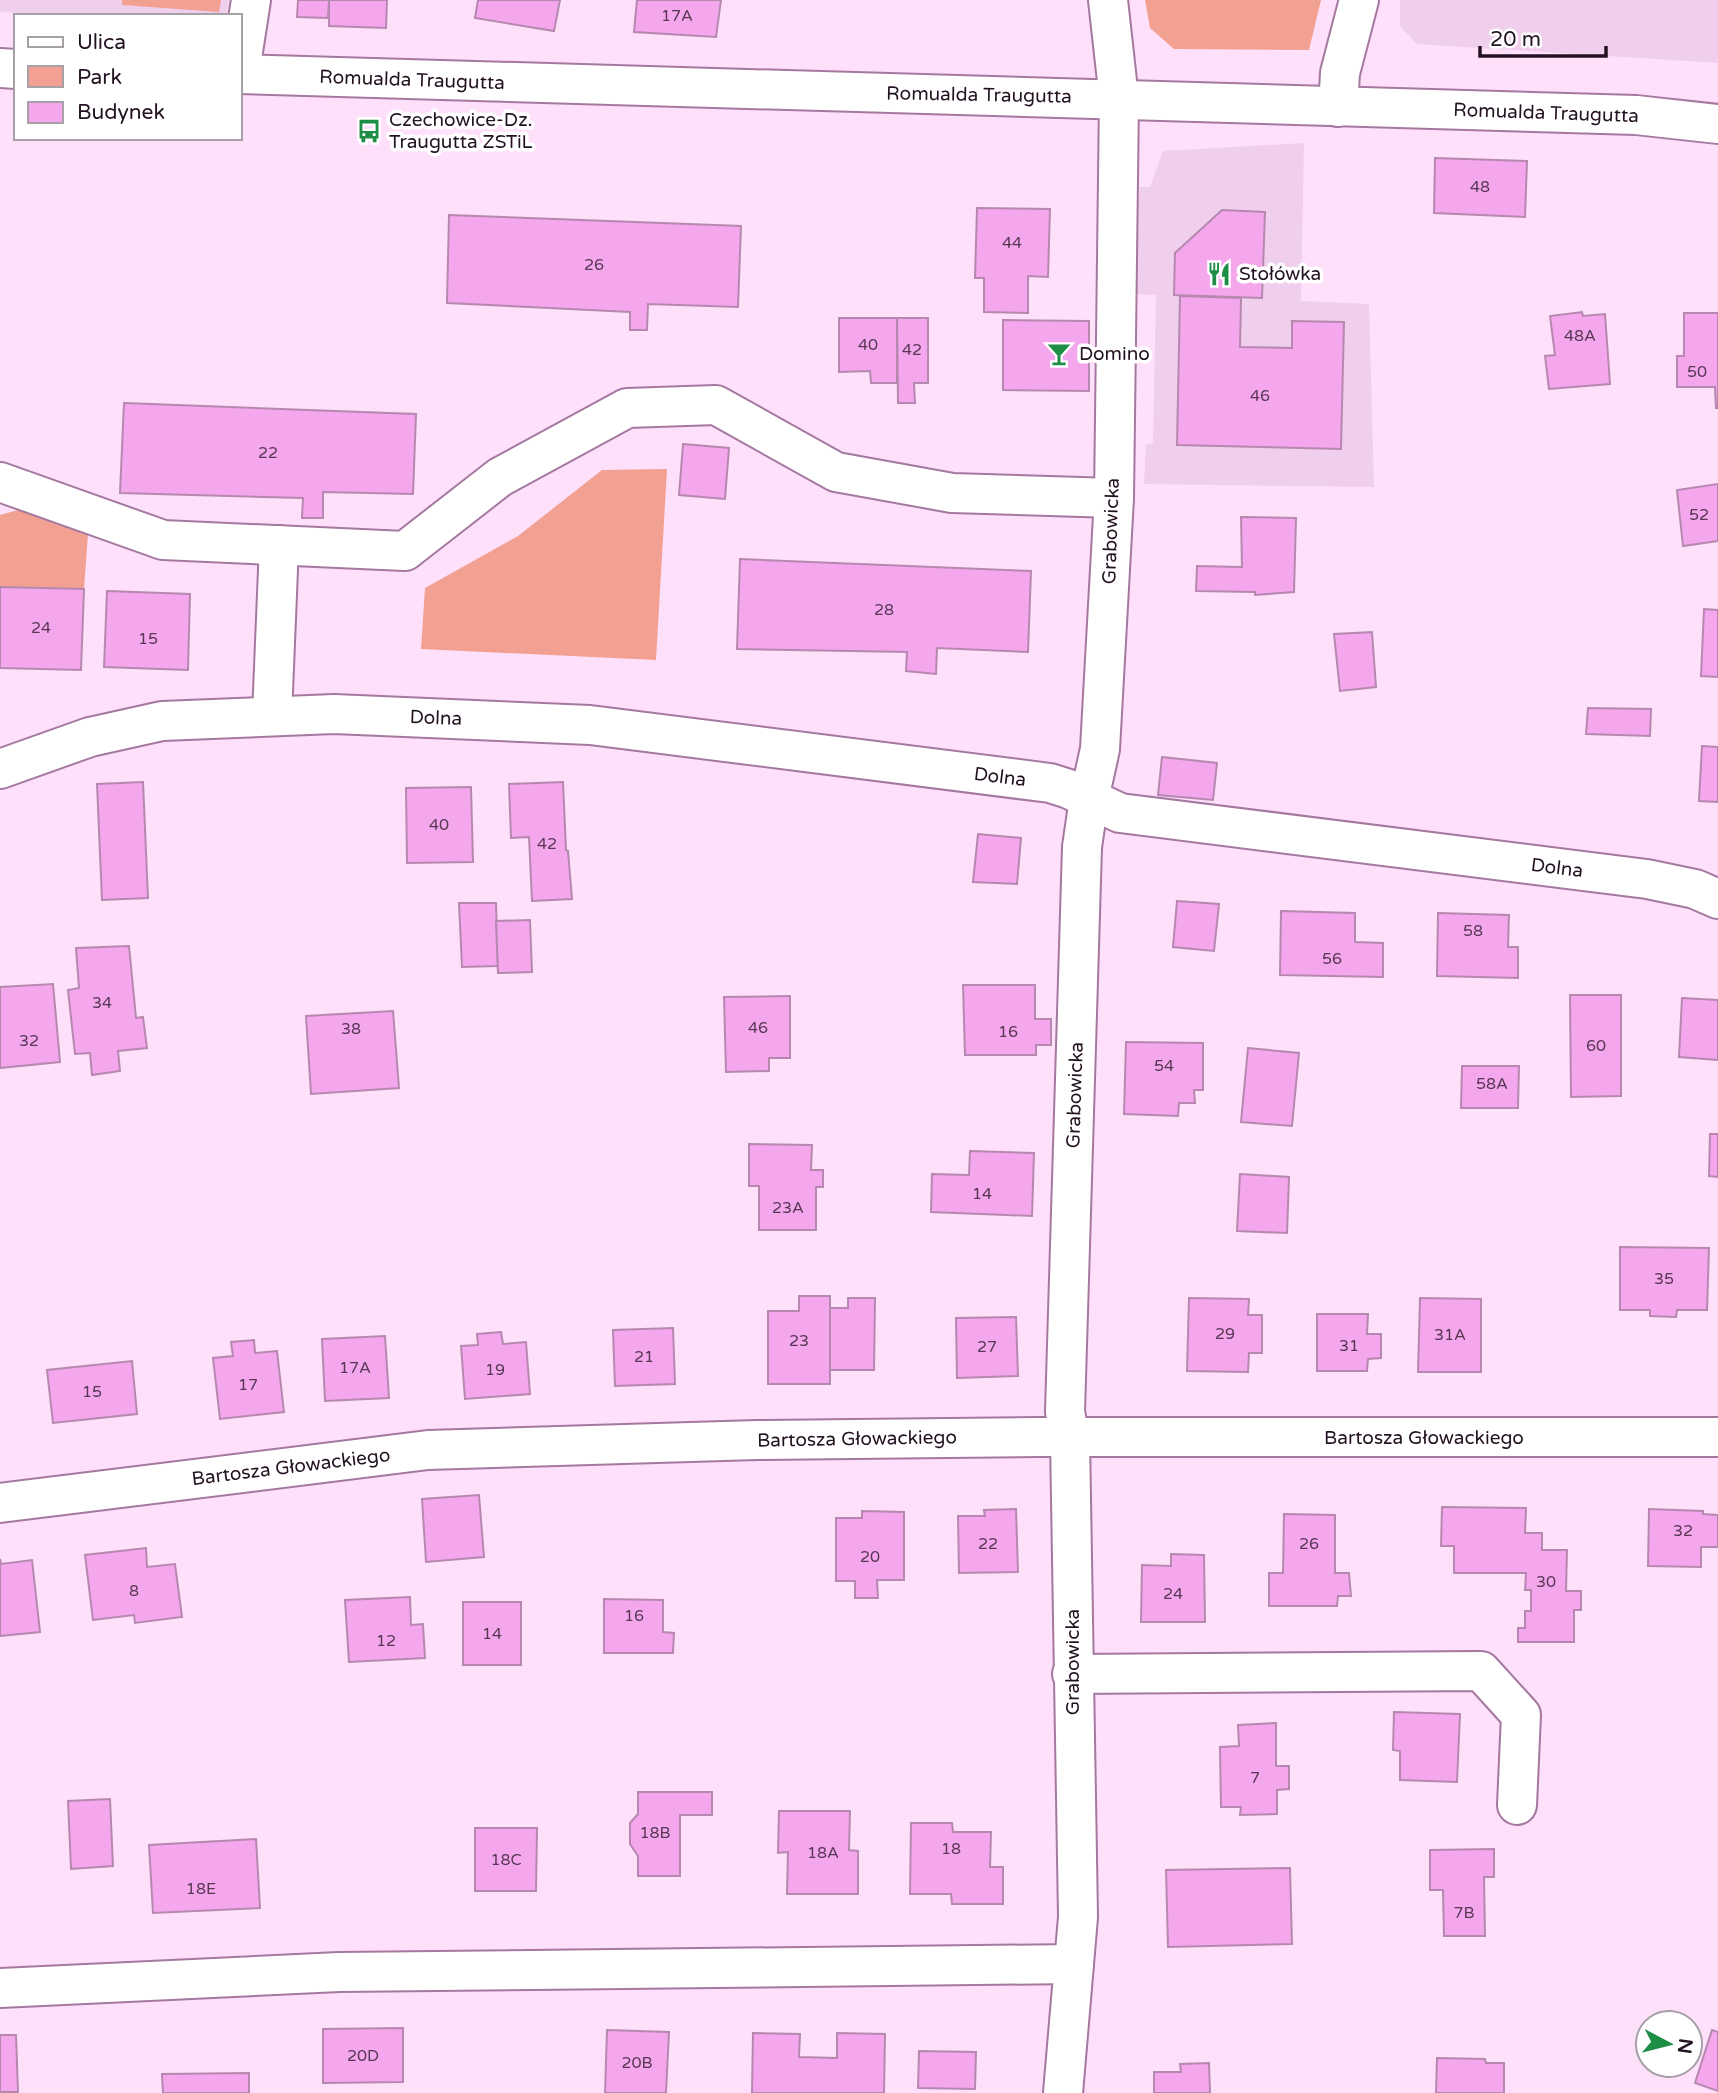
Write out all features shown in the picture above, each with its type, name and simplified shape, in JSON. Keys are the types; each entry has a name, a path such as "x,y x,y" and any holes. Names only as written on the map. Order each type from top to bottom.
{"street":[{"path":"242,74 251,0"},
{"name":"Grabowicka","path":"1063,2093 1078,1917 1070,1438 1065,1412 1082,847 1100,749 1114,498 1119,99 1108,0"},
{"path":"1338,107 1340,72 1359,0"},
{"name":"Romualda Traugutta","path":"242,74 1636,115 1718,124"},
{"path":"0,482 163,540 405,551 500,477 627,408 716,405 836,472 952,493 1114,498"},
{"path":"272,716 279,545"},
{"name":"Dolna","path":"0,769 90,737 162,721 334,714 590,725 1050,783 1120,813 1647,879 1695,889 1718,899"},
{"name":"Bartosza Głowackiego","path":"0,1503 428,1450 757,1440 1718,1437"},
{"path":"1072,1674 1481,1671 1521,1715 1517,1805"},
{"path":"0,1988 339,1972 1074,1964"}],"shaded area":[{"path":"0,0 229,0 226,14 0,12"},
{"path":"1400,0 1718,0 1718,63 1417,44 1400,26"},
{"path":"1304,143 1301,301 1369,304 1374,487 1144,484 1146,444 1153,443 1156,295 1136,294 1139,187 1150,187 1163,151"}],"green space":[{"path":"122,0 221,0 219,12 122,5"},
{"path":"1145,0 1321,0 1309,50 1174,49 1150,28"},
{"path":"667,469 656,660 421,649 425,588 518,536 602,470"},
{"path":"26,508 88,534 84,589 0,587 0,515"}],"building":[{"path":"298,0 329,0 328,18 297,17"},
{"path":"329,0 387,0 386,28 329,26"},
{"path":"478,0 560,0 554,31 475,18"},
{"path":"637,0 721,0 716,37 634,32"},
{"path":"1435,158 1527,161 1525,217 1434,213"},
{"path":"977,208 1050,209 1048,277 1028,276 1028,313 984,312 984,278 975,278"},
{"name":"Stołówka","path":"1222,210 1265,212 1262,298 1174,295 1175,253"},
{"path":"449,215 741,226 738,307 648,304 647,330 630,330 630,312 447,303"},
{"path":"1180,296 1241,298 1240,347 1292,348 1292,321 1344,322 1341,449 1177,445"},
{"path":"1582,312 1583,316 1605,314 1610,384 1549,389 1545,356 1555,355 1550,316"},
{"path":"1684,313 1718,313 1718,408 1715,387 1677,387 1677,356 1684,356"},
{"path":"839,318 897,318 897,383 871,383 870,371 839,372"},
{"path":"897,318 928,318 928,383 914,383 915,403 898,403"},
{"path":"1003,320 1089,321 1089,391 1003,390"},
{"path":"124,403 416,414 413,494 323,492 323,518 302,518 303,498 120,493"},
{"path":"683,444 729,448 725,499 679,495"},
{"path":"1718,484 1718,541 1683,546 1677,490"},
{"path":"1241,517 1296,518 1294,592 1255,595 1255,592 1196,591 1197,566 1242,567"},
{"path":"740,559 1031,571 1028,652 937,648 936,674 906,671 907,652 737,649"},
{"path":"0,587 84,589 81,670 0,668"},
{"path":"107,591 190,594 188,670 104,667"},
{"path":"1704,609 1718,610 1718,677 1701,676"},
{"path":"1372,632 1376,687 1340,691 1334,634"},
{"path":"1588,708 1651,709 1650,736 1586,734"},
{"path":"1702,746 1718,747 1718,802 1699,801"},
{"path":"1162,757 1217,763 1213,800 1158,795"},
{"path":"143,782 148,898 102,900 97,784"},
{"path":"563,782 566,850 572,899 532,901 529,837 511,838 509,784"},
{"path":"471,787 473,862 407,863 406,788"},
{"path":"978,834 1021,838 1017,884 973,882"},
{"path":"1177,901 1219,904 1214,951 1173,947"},
{"path":"459,903 496,903 498,966 462,967"},
{"path":"1281,911 1355,913 1355,942 1383,943 1383,977 1280,975"},
{"path":"1438,913 1509,915 1508,947 1518,947 1518,978 1437,976"},
{"path":"530,920 532,972 498,973 496,921"},
{"path":"129,946 136,1018 143,1017 147,1048 118,1051 120,1071 92,1075 90,1053 75,1054 68,990 79,988 76,948"},
{"path":"53,984 60,1062 0,1068 0,987"},
{"path":"963,985 1035,985 1035,1019 1051,1019 1051,1045 1036,1045 1036,1055 965,1055"},
{"path":"1570,995 1621,995 1621,1096 1571,1097"},
{"path":"790,996 790,1058 769,1058 769,1071 726,1072 724,997"},
{"path":"1682,998 1718,1000 1718,1060 1679,1057"},
{"path":"393,1011 399,1088 311,1094 306,1016"},
{"path":"1126,1042 1203,1043 1203,1090 1194,1090 1195,1103 1179,1103 1178,1116 1124,1114"},
{"path":"1248,1048 1299,1053 1292,1126 1241,1122"},
{"path":"1462,1066 1519,1066 1518,1108 1461,1108"},
{"path":"1710,1134 1718,1134 1718,1177 1709,1176"},
{"path":"749,1144 812,1145 811,1170 823,1170 823,1187 816,1187 816,1230 759,1230 759,1186 749,1186"},
{"path":"970,1151 1034,1153 1032,1216 931,1212 932,1174 969,1175"},
{"path":"1240,1174 1289,1177 1287,1233 1237,1231"},
{"path":"1620,1247 1709,1248 1707,1310 1677,1310 1676,1317 1650,1316 1650,1310 1620,1310"},
{"path":"799,1296 830,1296 830,1384 768,1384 768,1311 799,1311"},
{"path":"848,1298 875,1298 874,1370 830,1370 830,1308 848,1308"},
{"path":"1189,1298 1249,1299 1248,1315 1262,1315 1262,1353 1249,1353 1248,1372 1187,1371"},
{"path":"1420,1298 1481,1299 1481,1372 1418,1372"},
{"path":"1317,1314 1368,1314 1367,1334 1381,1334 1381,1358 1368,1359 1367,1371 1317,1371"},
{"path":"1016,1317 1018,1376 957,1378 956,1318"},
{"path":"673,1328 675,1384 615,1386 613,1330"},
{"path":"501,1332 503,1344 526,1342 530,1394 465,1399 461,1346 478,1345 477,1334"},
{"path":"385,1336 389,1398 325,1401 322,1339"},
{"path":"254,1340 255,1353 277,1351 284,1412 220,1419 213,1358 233,1356 231,1342"},
{"path":"132,1361 137,1414 53,1423 47,1370"},
{"path":"479,1495 484,1557 426,1562 422,1499"},
{"path":"1442,1507 1526,1508 1525,1533 1542,1533 1542,1550 1567,1550 1566,1591 1581,1591 1581,1610 1574,1610 1574,1642 1518,1642 1518,1628 1525,1628 1525,1611 1531,1611 1531,1590 1525,1590 1526,1573 1454,1573 1454,1546 1441,1546"},
{"path":"1016,1509 1018,1572 959,1573 958,1516 985,1516 984,1510"},
{"path":"1649,1509 1703,1511 1703,1514 1718,1515 1718,1547 1701,1547 1701,1567 1648,1566"},
{"path":"862,1511 904,1512 904,1580 877,1580 878,1598 855,1598 855,1581 836,1581 836,1518 862,1518"},
{"path":"1284,1514 1335,1515 1335,1573 1349,1573 1351,1596 1338,1596 1337,1606 1269,1606 1269,1573 1283,1573"},
{"path":"146,1548 147,1567 175,1564 182,1617 135,1623 134,1615 93,1620 85,1555"},
{"path":"1171,1554 1204,1555 1205,1622 1141,1622 1142,1565 1171,1566"},
{"path":"0,1559 1,1564 32,1560 40,1632 0,1636"},
{"path":"410,1597 411,1625 423,1624 425,1658 349,1662 345,1600"},
{"path":"604,1599 663,1600 663,1632 674,1633 673,1653 604,1653"},
{"path":"463,1602 521,1602 521,1665 463,1665"},
{"path":"1394,1712 1460,1714 1457,1782 1400,1780 1400,1751 1393,1750"},
{"path":"1276,1723 1276,1766 1289,1766 1289,1789 1277,1790 1277,1814 1240,1815 1241,1807 1221,1807 1220,1747 1239,1746 1238,1725"},
{"path":"638,1792 712,1792 712,1815 680,1815 680,1876 638,1876 638,1856 630,1844 630,1823 638,1814"},
{"path":"110,1799 113,1866 71,1869 68,1801"},
{"path":"779,1811 850,1811 849,1850 858,1851 858,1894 787,1894 788,1852 778,1853"},
{"path":"911,1823 952,1823 953,1832 991,1832 990,1867 1003,1867 1003,1904 952,1904 951,1894 910,1894"},
{"path":"475,1828 537,1828 536,1891 475,1891"},
{"path":"256,1839 260,1908 153,1913 149,1845"},
{"path":"1494,1849 1494,1877 1484,1877 1485,1936 1444,1936 1443,1890 1430,1890 1430,1850"},
{"path":"1290,1868 1292,1944 1168,1947 1166,1870"},
{"path":"403,2028 403,2082 323,2083 323,2029"},
{"path":"607,2030 669,2032 666,2093 605,2093"},
{"path":"1712,2030 1718,2032 1718,2091 1695,2083 1696,2079 1704,2079 1704,2055"},
{"path":"753,2033 800,2034 799,2057 837,2058 837,2033 885,2034 884,2093 752,2093"},
{"path":"0,2035 16,2035 18,2092 0,2092"},
{"path":"919,2051 976,2052 975,2089 918,2088"},
{"path":"1437,2058 1485,2059 1486,2063 1504,2063 1504,2093 1436,2093"},
{"path":"1209,2063 1210,2093 1154,2093 1154,2072 1181,2072 1180,2064"},
{"path":"249,2073 249,2093 163,2093 162,2074"}],"place":[{"name":"Czechowice-Dz. Traugutta ZSTiL","path":"369,131"},
{"name":"Stołówka","path":"1219,274"},
{"name":"Domino","path":"1059,354"}]}
